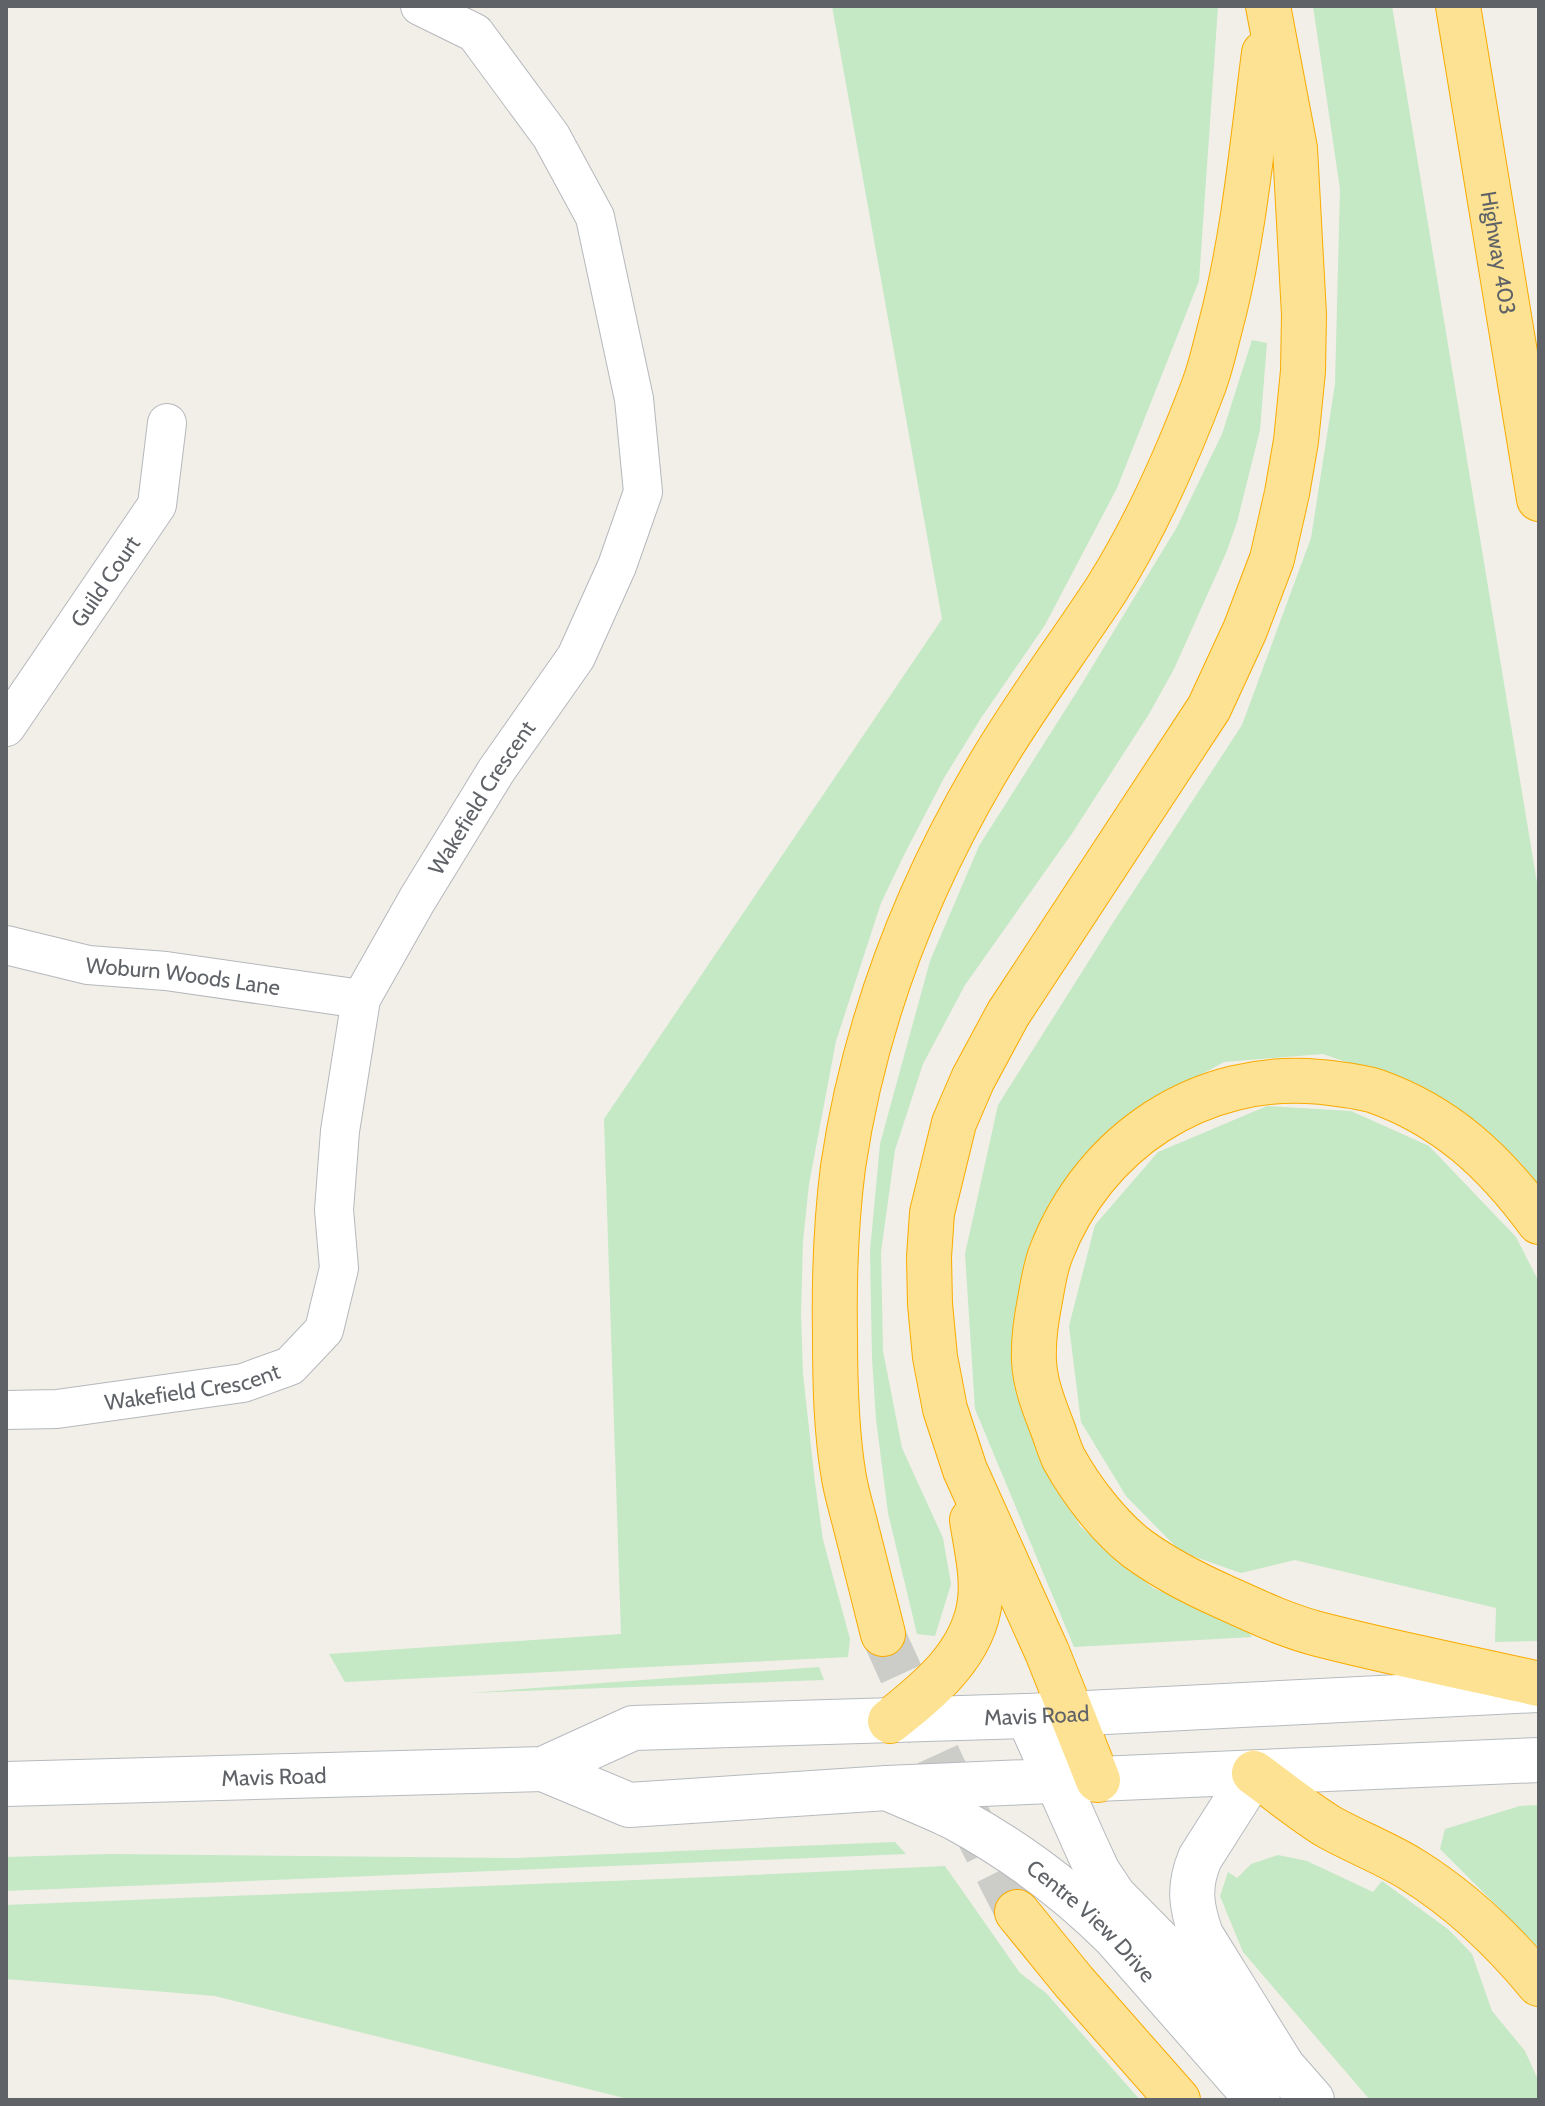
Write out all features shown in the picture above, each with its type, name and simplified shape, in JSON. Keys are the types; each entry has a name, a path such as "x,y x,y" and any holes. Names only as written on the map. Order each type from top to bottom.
{"highway":[{"name":"Highway 403","path":"1458,6 1539,499"},
{"path":"1078,1780 1073,1714 965,1470 945,1409 935,1357 930,1304 932,1213 954,1123 973,1079 1008,1014 1209,708 1245,630 1272,559 1296,441 1303,371 1304,300 1295,148 1269,11"},
{"path":"883,1634 844,1477 835,1388 837,1235 843,1169 855,1097 872,1030 901,943 935,863 985,771 1115,573 1177,454 1207,379 1228,299 1241,231 1269,11"},
{"path":"1539,1222 1513,1186 1472,1148 1444,1125 1396,1100 1371,1090 1301,1080 1249,1085 1181,1106 1155,1121 1100,1171 1081,1195 1051,1254 1033,1340 1034,1365 1041,1397 1064,1458 1108,1520 1137,1548 1172,1571 1265,1616 1316,1633 1539,1687"},
{"path":"890,1721 938,1680 968,1639 977,1617 979,1569 965,1470"},
{"path":"1254,1773 1330,1827 1391,1857 1439,1888 1489,1929 1517,1956 1539,1984"},
{"path":"1017,1912 1178,2100"}],"main road":[{"name":"Mavis Road","path":"6,1784 543,1769 633,1728 1073,1714 1539,1687"},
{"name":"Centre View Drive","path":"1028,1716 1078,1780 1098,1872 1114,1896 1270,2084"},
{"name":"Mavis Road","path":"543,1769 629,1805 887,1788 1539,1760"},
{"path":"1254,1773 1200,1858 1191,1897 1201,1935 1270,2084"},
{"name":"Centre View Drive","path":"887,1788 955,1818 1026,1862 1082,1905 1270,2084 1312,2100"}],"street":[{"name":"Wakefield Crescent","path":"6,1410 57,1409 243,1383 290,1366 324,1330 339,1268 334,1210 340,1131 361,999 496,771 576,657 617,566 643,492 634,399 595,217 482,19 420,6"},
{"name":"Guild Court","path":"6,727 157,505 167,423"},
{"name":"Woburn Woods Lane","path":"6,945 88,965 166,971 361,999"}],"green space":[{"path":"832,6 1218,7 1199,281 1117,488 1045,625 944,778 881,903 836,1041 809,1184 803,1241 801,1314 803,1374 815,1483 823,1540 850,1639 848,1657 345,1682 329,1654 621,1634 604,1119 942,619"},
{"path":"1313,6 1392,6 1539,895 1539,1188 1521,1163 1429,1091 1323,1054 1224,1062 1129,1114 1043,1214 1016,1338 1032,1437 1080,1526 1153,1588 1246,1628 1252,1637 1074,1647 975,1409 965,1254 998,1105 1242,725 1311,538 1335,384 1340,189"},
{"path":"1252,340 1267,343 1260,430 1226,553 1174,669 1149,714 1073,832 965,985 923,1064 895,1150 881,1252 883,1351 902,1448 943,1538 951,1584 935,1636 917,1634 888,1513 876,1419 870,1251 880,1144 930,961 979,846 1177,527 1222,434"},
{"path":"1267,1106 1351,1111 1429,1146 1516,1237 1539,1282 1539,1641 1495,1642 1496,1608 1295,1560 1241,1573 1181,1552 1126,1496 1081,1422 1069,1326 1095,1225 1158,1152"},
{"path":"819,1667 824,1680 468,1693"},
{"path":"1539,1805 1539,1948 1440,1849 1445,1829 1520,1806"},
{"path":"895,1842 906,1854 6,1891 6,1857 110,1854 516,1858"},
{"path":"1278,1855 1307,1861 1373,1892 1382,1881 1449,1930 1472,1954 1492,2011 1525,2051 1539,2082 1539,2100 1370,2100 1243,1952 1220,1896 1228,1872 1237,1878 1251,1864"},
{"path":"945,1866 1020,1973 1046,1993 1140,2100 632,2100 215,1996 6,1979 6,1905"}],"tunnel":[{"path":"883,1634 944,1768 1017,1912"}]}
